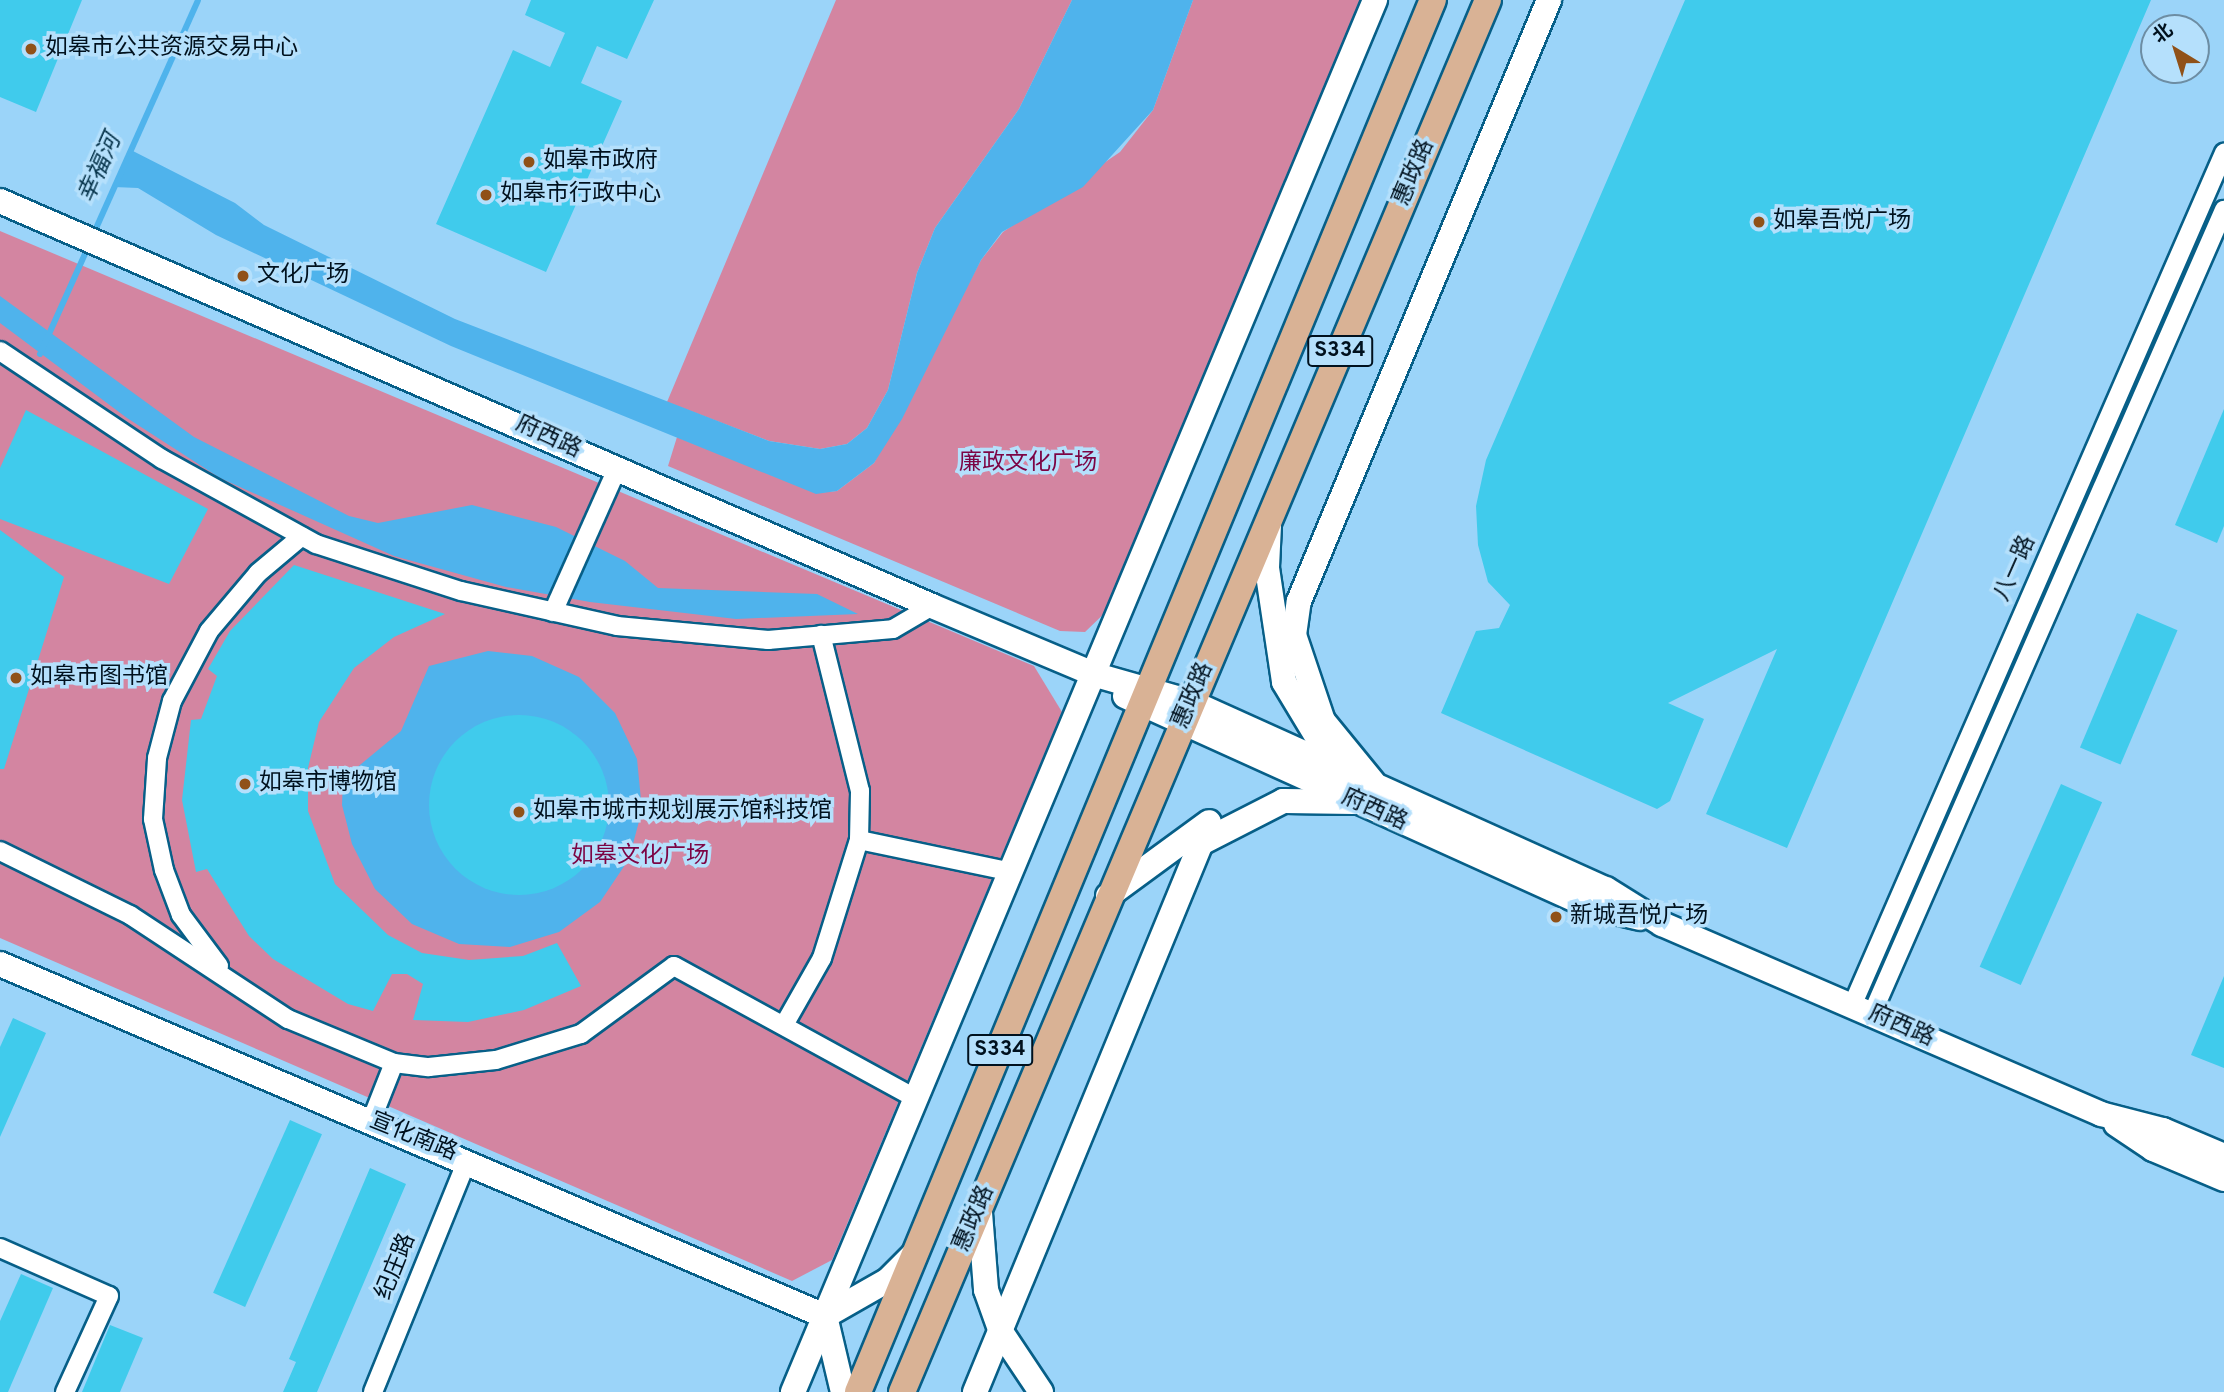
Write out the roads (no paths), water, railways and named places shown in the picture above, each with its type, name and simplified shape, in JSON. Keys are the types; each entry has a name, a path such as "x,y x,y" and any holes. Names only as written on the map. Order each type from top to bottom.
{"main road":[{"name":"惠政路","path":"858,1392 1433,0"},
{"name":"惠政路","path":"902,1392 1108,896 1488,0"}],"street":[{"path":"793,1392 1096,675 1375,0"},
{"path":"1380,790 1323,722 1294,635 1299,601 1549,0"},
{"name":"八一路","path":"1862,1010 2224,153"},
{"name":"府西路","path":"0,201 1147,697 1329,779 1380,790 1606,889 1662,924 2101,1114 2163,1130 2224,1156"},
{"name":"八一路","path":"1862,1010 2224,210"},
{"path":"0,351 162,458 302,536 461,591 552,612 676,633 768,640 893,629 932,606"},
{"path":"552,612 617,469"},
{"path":"1108,896 1232,810 1277,792 1329,779 1284,682 1267,568 1269,520"},
{"path":"228,977 181,915 164,870 153,820 157,758 172,701 209,631 258,573 302,536"},
{"path":"784,1024 822,958 859,840 858,778 821,635"},
{"name":"府西路","path":"1329,779 1354,802 1589,906 1662,924"},
{"path":"975,1392 1200,843 1283,801 1354,802"},
{"path":"859,840 1012,872"},
{"path":"0,851 130,915 288,1019 394,1063 429,1067 496,1060 581,1034 674,966 915,1098"},
{"name":"宣化南路","path":"0,964 467,1160 825,1316"},
{"path":"371,1121 394,1063"},
{"name":"府西路","path":"2101,1114 2154,1149 2224,1179"},
{"name":"纪庄路","path":"373,1392 467,1160"},
{"path":"980,1205 978,1248 1001,1332 1041,1392"},
{"path":"0,1248 109,1296 65,1392"},
{"path":"825,1316 888,1280 917,1251"},
{"path":"825,1316 843,1392"}],"water":[{"path":"1072,0 1193,0 1153,110 1083,187 1002,232 981,260 902,419 874,463 837,491 816,494 451,346 216,235 138,188 114,187 131,150 235,203 264,225 455,319 769,441 820,449 847,444 867,428 888,390 917,273 935,228 1019,109"},
{"path":"0,296 194,437 349,516 378,523 472,505 556,527 625,561 658,588 817,594 858,614 736,619 590,602 506,587 394,556 220,478 127,418 0,323"},
{"path":"488,651 532,656 579,677 615,713 637,759 642,810 629,859 600,902 559,932 510,947 459,944 412,924 375,889 352,844 342,805 343,779 401,731 429,666"}],"waterway":[{"name":"幸福河","path":"93,235 198,0"},
{"name":"幸福河","path":"40,354 89,245"}],"place":[{"name":"如皋市公共资源交易中心","path":"31,49"},
{"name":"如皋市政府","path":"529,162"},
{"name":"如皋市行政中心","path":"486,195"},
{"name":"如皋吾悦广场","path":"1759,222"},
{"name":"文化广场","path":"243,276"},
{"name":"如皋市图书馆","path":"16,678"},
{"name":"如皋市博物馆","path":"245,784"},
{"name":"如皋市城市规划展示馆·科技馆","path":"519,812"},
{"name":"新城吾悦广场","path":"1556,917"}],"park label":[{"name":"廉政文化广场","path":"1028,464"},
{"name":"如皋文化广场","path":"640,857"}]}
